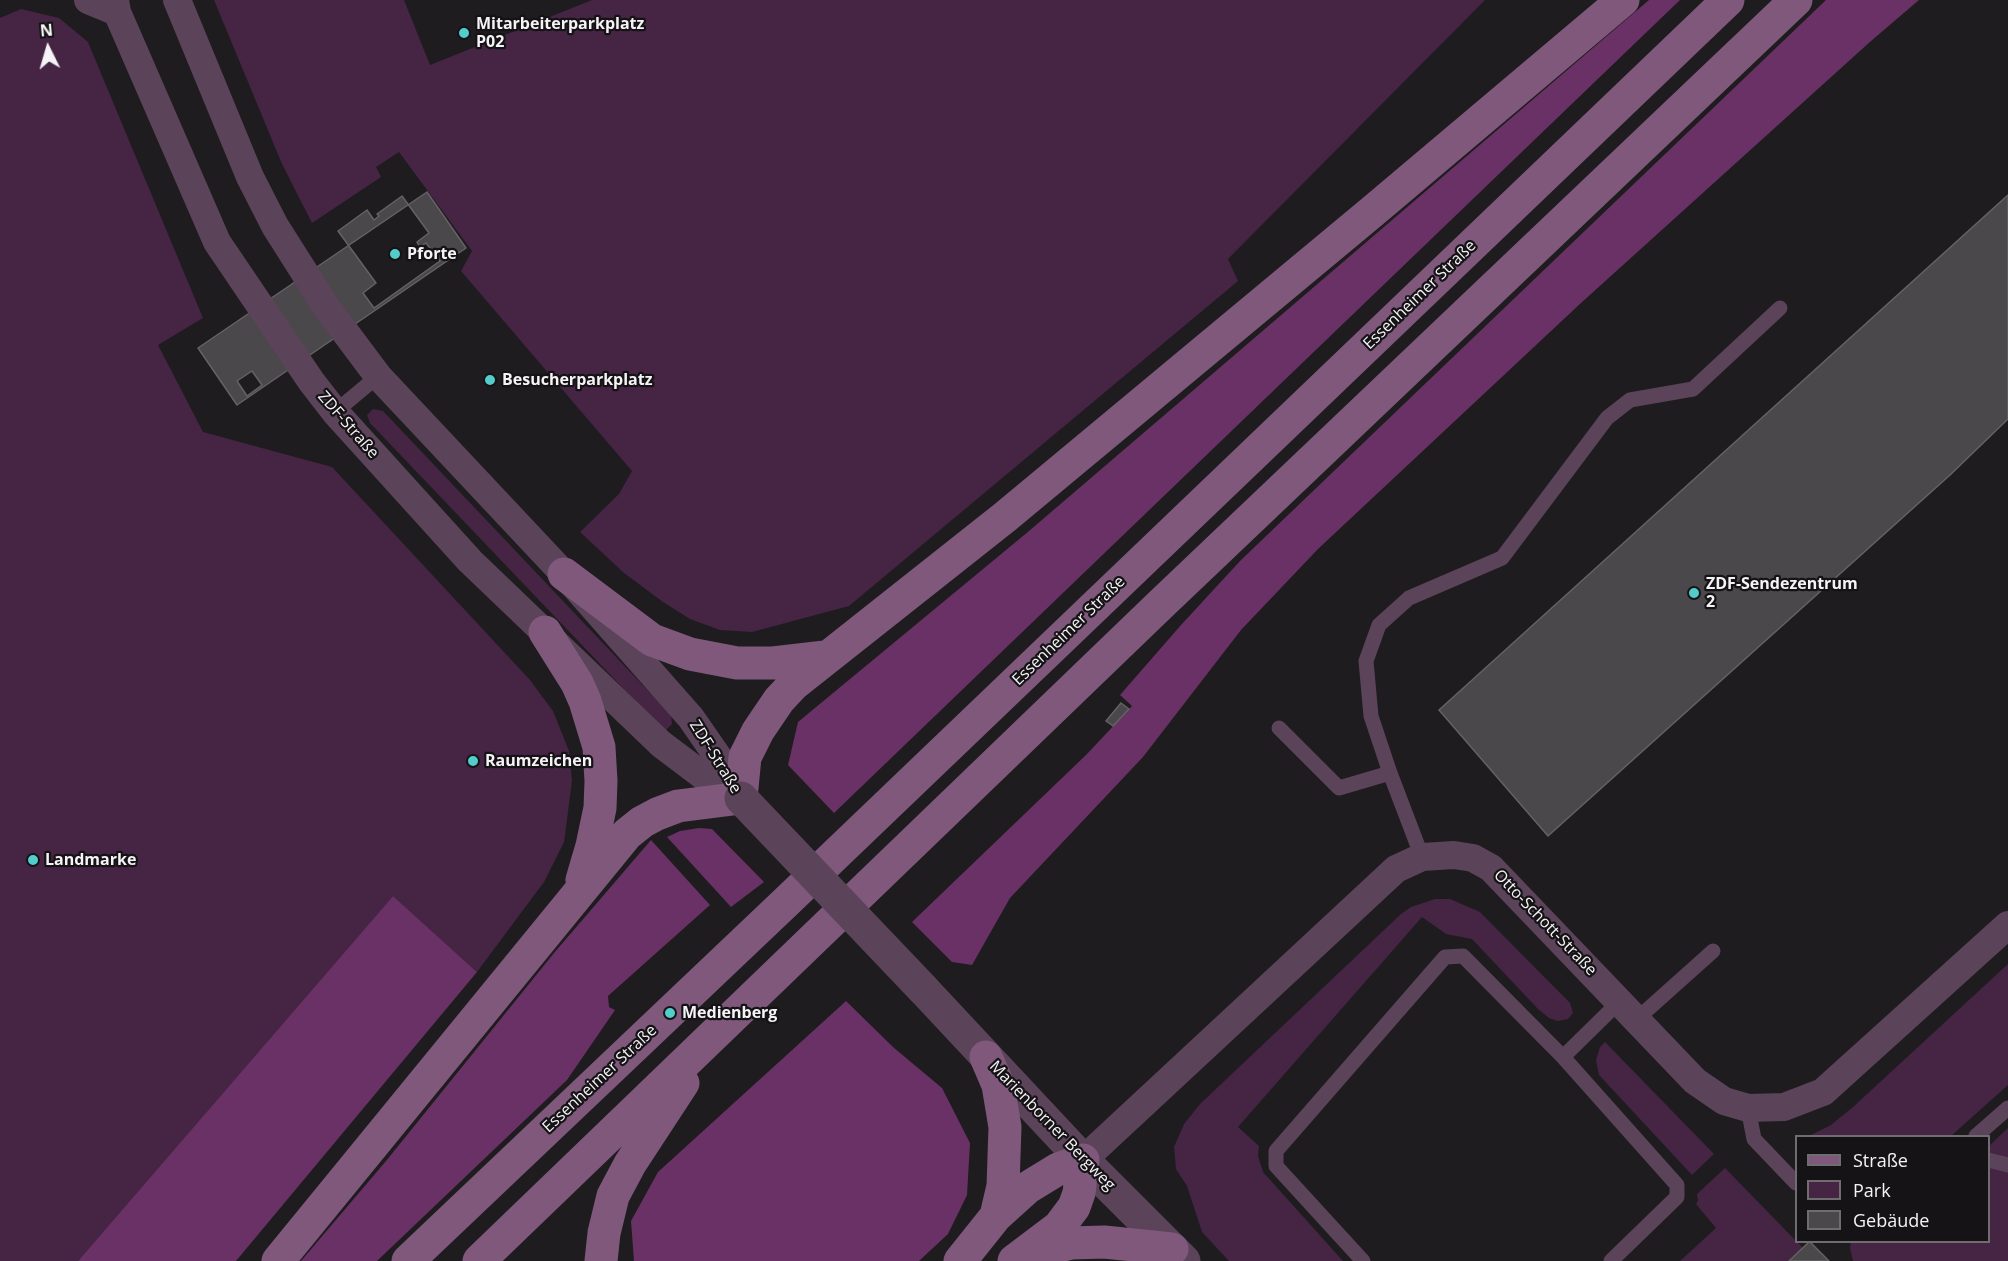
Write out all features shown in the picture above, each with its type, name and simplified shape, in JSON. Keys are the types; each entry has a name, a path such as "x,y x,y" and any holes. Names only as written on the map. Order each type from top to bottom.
{"main road":[{"path":"278,1261 627,834 642,822 678,806 741,798 745,758 758,730 786,692 825,657 1014,509 1623,0"},
{"name":"Essenheimer Straße","path":"408,1261 794,895 1728,0"},
{"path":"479,1261 1159,606 1796,0"},
{"path":"564,574 652,640 690,654 737,663 773,663 825,657"},
{"path":"546,632 585,701 599,747 600,808 578,894"},
{"path":"601,1261 604,1233 613,1196 630,1164 713,1036"},
{"path":"986,1057 998,1085 1005,1127 1003,1186 996,1216"},
{"path":"960,1261 996,1216 1043,1177 1083,1160 1079,1193 1074,1207 1059,1227 1018,1258"},
{"path":"1018,1258 1071,1243 1126,1243 1178,1255"}],"street":[{"path":"88,0 116,6"},
{"name":"ZDF-Straße","path":"177,0 250,177 275,226 327,308 378,376 564,574 691,718 718,757 741,798"},
{"name":"ZDF-Straße","path":"116,6 217,242 311,381 335,412 470,561 676,757 710,782 741,798"},
{"name":"Marienborner Bergweg","path":"741,798 1083,1160 1178,1255"},
{"name":"Otto-Schott-Straße","path":"1083,1160 1396,869 1422,857 1454,855 1473,858 1491,868 1695,1081 1724,1101 1748,1108 1784,1107 1823,1092 2008,925"}],"lane":[{"path":"1422,857 1389,773 1371,716 1366,661 1379,625 1409,598 1502,558 1607,418 1630,400 1693,389 1780,308"},
{"path":"335,412 378,376"},
{"path":"1279,728 1340,788 1389,773"},
{"path":"1563,1057 1713,951"},
{"path":"1363,1261 1276,1166 1276,1150 1445,957 1463,956 1563,1057 1677,1185 1677,1197 1611,1261"},
{"path":"1748,1108 1754,1139 1795,1181"},
{"path":"1978,1135 2008,1108"},
{"path":"1990,1160 2008,1165"}],"green space":[{"path":"214,0 404,0 430,65 592,0 1485,0 1228,259 1238,281 849,606 752,632 720,630 690,619 624,573 580,532 619,494 632,471 461,271 472,251 399,152 376,167 381,177 312,223 282,164"},
{"path":"21,9 59,18 88,42 203,318 158,345 203,432 332,467 530,680 553,711 569,751 572,781 564,842 544,882 477,972 393,896 78,1261 0,1261 0,18"},
{"path":"373,409 383,411 671,715 672,724 666,730 663,730 370,423 367,415"},
{"path":"1435,899 1450,899 1480,912 1570,1003 1573,1013 1568,1019 1558,1021 1549,1018 1472,939 1446,934 1422,917 1238,1127 1259,1146 1258,1156 1263,1172 1343,1261 1229,1261 1202,1232 1187,1186 1176,1169 1174,1147 1184,1124 1200,1104 1401,914 1411,907"},
{"path":"2008,964 2008,1085 1952,1135 1811,1135 1831,1125"},
{"path":"1605,1042 1714,1154 1692,1175 1599,1075 1596,1060 1600,1047"},
{"path":"2008,1128 2008,1261 1853,1261 1851,1243 1990,1243 1990,1145"},
{"path":"1725,1168 1795,1240 1795,1243 1803,1248 1789,1261 1680,1261 1716,1228 1696,1204 1697,1194"}],"shaded area":[{"path":"1649,0 1680,0 834,813 788,765 798,722 1029,531"},
{"path":"1826,0 1919,0 1581,303 1318,549 1241,630 1143,757 1010,898 972,965 952,962 912,922 1087,754 1132,706 1120,695 1181,625 1241,560"},
{"path":"699,828 712,829 764,882 731,907 667,837 680,831"},
{"path":"651,840 710,905 608,996 609,1007 615,1010 567,1080 377,1261 301,1261 386,1161 554,953"},
{"path":"393,896 477,972 236,1261 78,1261"},
{"path":"846,1001 893,1047 942,1088 970,1143 967,1195 948,1234 919,1261 634,1261 631,1221 658,1172"}],"building":[{"path":"427,192 466,248 237,405 198,348"},
{"name":"ZDF-Sendezentrum 2","path":"2008,195 2008,419 1950,475 1548,836 1439,710"},
{"name":"Pforte","path":"402,196 429,233 417,242 420,247 426,243 440,261 374,308 363,293 376,283 338,231 367,210 374,220 379,216 377,214"},
{"path":"252,371 262,385 247,396 237,381"},
{"path":"1121,703 1129,709 1113,726 1106,721"},
{"path":"1808,1243 1811,1243 1829,1261 1789,1261"}],"place":[{"name":"Mitarbeiterparkplatz P02","path":"464,33"},
{"name":"Pforte","path":"395,254"},
{"name":"Besucherparkplatz","path":"490,380"},
{"name":"ZDF-Sendezentrum 2","path":"1694,593"},
{"name":"Raumzeichen","path":"473,761"},
{"name":"Landmarke","path":"33,860"},
{"name":"Medienberg","path":"670,1013"}]}
